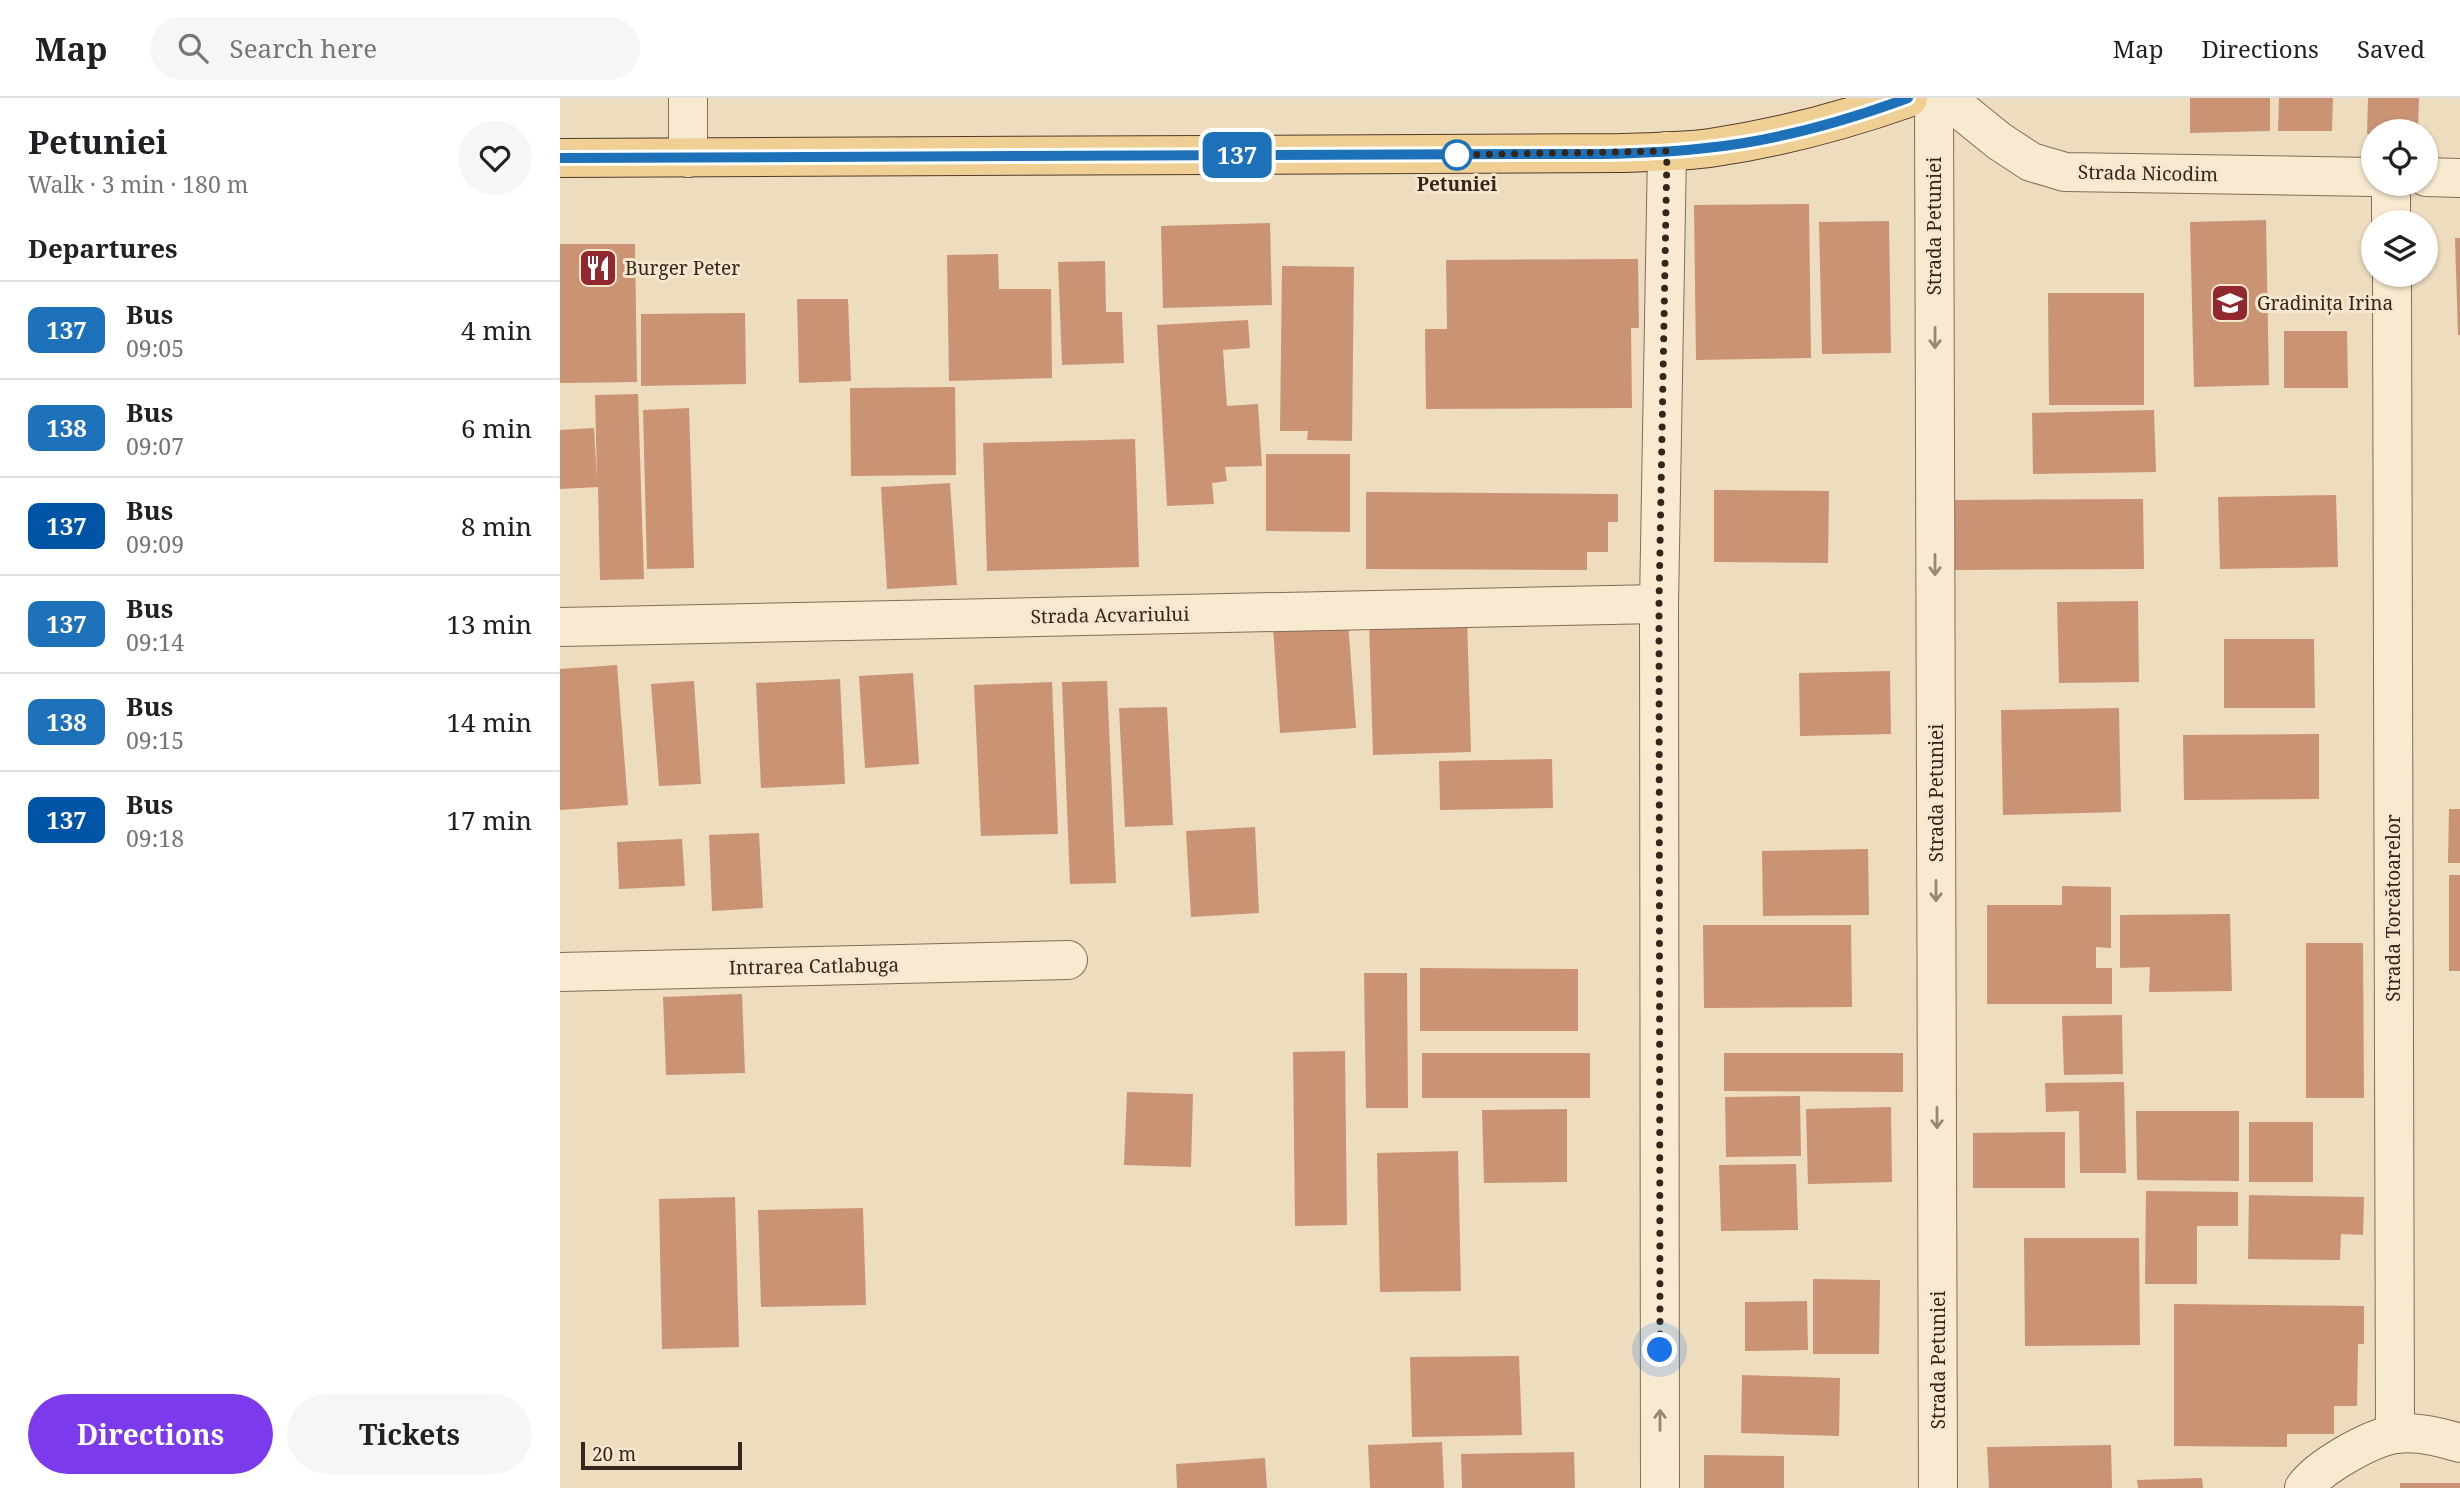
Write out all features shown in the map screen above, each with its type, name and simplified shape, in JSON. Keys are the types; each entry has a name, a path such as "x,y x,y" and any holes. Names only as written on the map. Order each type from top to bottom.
{"main road":[{"path":"560,158 1667,151 1708,148 1768,138 1831,124 1908,98"}],"street":[{"path":"688,98 688,158"},
{"name":"Strada Petuniei","path":"1934,98 1938,1488"},
{"name":"Strada Nicodim","path":"1946,98 1998,141 2031,162 2065,172 2361,177"},
{"path":"1660,1488 1659,604 1667,151"},
{"path":"2438,177 2460,178"},
{"name":"Strada Torcătoarelor","path":"2392,287 2395,1434"},
{"name":"Strada Acvariului","path":"560,627 1659,604"},
{"name":"Intrarea Catlabuga","path":"560,972 1068,960"},
{"path":"2304,1488 2333,1461 2395,1434 2416,1434 2460,1443"}],"building":[{"path":"2190,98 2270,98 2270,131 2190,133"},
{"path":"2279,98 2333,98 2332,131 2278,131"},
{"path":"2368,98 2419,98 2418,119 2367,119"},
{"path":"1809,204 1811,358 1696,360 1694,205"},
{"name":"Gradinița Irina","path":"2266,220 2269,385 2194,387 2190,222"},
{"path":"1889,221 1891,353 1822,354 1819,222"},
{"path":"1270,223 1272,305 1163,308 1161,226"},
{"path":"2455,238 2460,238 2460,335 2458,335"},
{"path":"560,244 635,244 637,382 560,383"},
{"path":"998,254 999,289 1051,289 1052,378 949,381 947,255"},
{"path":"1638,259 1639,328 1631,328 1632,408 1426,409 1425,329 1447,329 1446,260"},
{"path":"1105,261 1106,312 1122,312 1124,363 1062,365 1058,262"},
{"path":"1282,266 1354,267 1352,441 1307,440 1308,431 1280,431"},
{"path":"2048,293 2144,293 2144,405 2049,405"},
{"path":"797,299 848,299 851,381 799,383"},
{"path":"745,313 746,384 641,386 641,314"},
{"path":"1248,320 1250,348 1223,350 1227,406 1258,404 1262,466 1225,467 1227,481 1212,483 1214,504 1167,506 1157,325"},
{"path":"2284,331 2347,331 2348,388 2284,388"},
{"path":"955,387 956,475 851,476 850,388"},
{"path":"638,394 644,579 600,580 598,487 560,489 560,430 594,428 597,480 595,395"},
{"path":"689,408 694,568 647,569 643,410"},
{"path":"2154,410 2156,472 2033,474 2032,413"},
{"path":"1135,439 1139,567 987,571 983,443"},
{"path":"1266,454 1350,454 1350,532 1266,531"},
{"path":"950,483 957,585 887,589 881,487"},
{"path":"1714,490 1829,491 1828,563 1714,562"},
{"path":"1366,492 1618,494 1618,522 1608,522 1608,552 1587,552 1587,570 1366,569"},
{"path":"2336,495 2338,567 2220,569 2218,497"},
{"path":"2143,499 2144,569 1955,570 1954,500"},
{"path":"2138,601 2139,682 2059,683 2057,602"},
{"path":"1467,618 1471,752 1373,755 1369,620"},
{"path":"1348,622 1356,728 1280,733 1273,626"},
{"path":"2224,639 2314,639 2315,708 2224,708"},
{"path":"617,665 628,805 560,810 560,669"},
{"path":"1890,671 1891,734 1800,736 1799,673"},
{"path":"913,673 919,764 865,768 859,676"},
{"path":"840,679 845,784 761,788 756,683"},
{"path":"694,681 701,784 659,786 651,684"},
{"path":"1107,681 1116,883 1070,884 1062,682"},
{"path":"1052,682 1058,834 981,836 974,685"},
{"path":"1167,707 1173,825 1125,827 1119,708"},
{"path":"2119,708 2121,812 2003,815 2001,710"},
{"path":"2319,734 2319,799 2184,800 2183,735"},
{"path":"1552,759 1553,808 1440,810 1439,761"},
{"path":"2449,809 2460,809 2460,863 2448,863"},
{"path":"1255,827 1259,913 1191,917 1186,831"},
{"path":"759,833 763,908 712,911 709,835"},
{"path":"682,839 685,886 619,889 617,842"},
{"path":"1868,849 1869,915 1763,916 1762,851"},
{"path":"2449,875 2460,875 2460,971 2449,971"},
{"path":"2062,886 2111,887 2111,948 2096,947 2096,968 2112,968 2112,1004 1987,1004 1987,905 2062,905"},
{"path":"2230,914 2232,991 2149,992 2150,967 2120,968 2120,915"},
{"path":"1703,925 1851,925 1852,1007 1704,1008"},
{"path":"2306,943 2363,943 2364,1098 2306,1098"},
{"path":"1420,968 1578,969 1578,1031 1420,1031"},
{"path":"1364,973 1407,973 1408,1108 1366,1108"},
{"path":"742,994 745,1073 666,1075 663,997"},
{"path":"2122,1015 2123,1074 2064,1075 2062,1016"},
{"path":"1345,1051 1347,1225 1295,1226 1293,1052"},
{"path":"1422,1053 1590,1053 1590,1098 1422,1098"},
{"path":"1724,1053 1903,1053 1903,1092 1724,1091"},
{"path":"2124,1082 2126,1173 2080,1173 2079,1111 2046,1112 2045,1083"},
{"path":"1127,1092 1193,1094 1191,1167 1124,1165"},
{"path":"1800,1096 1801,1156 1726,1157 1725,1097"},
{"path":"1891,1107 1892,1182 1808,1184 1806,1109"},
{"path":"1567,1109 1567,1182 1484,1183 1482,1110"},
{"path":"2136,1111 2239,1111 2239,1181 2137,1180"},
{"path":"2249,1122 2313,1122 2313,1182 2249,1182"},
{"path":"2065,1132 2065,1188 1973,1188 1973,1133"},
{"path":"1458,1151 1461,1291 1380,1292 1377,1153"},
{"path":"1796,1164 1798,1230 1721,1231 1719,1165"},
{"path":"2146,1191 2238,1192 2238,1226 2197,1226 2197,1284 2145,1284"},
{"path":"2249,1195 2364,1197 2363,1235 2341,1234 2340,1260 2248,1259"},
{"path":"735,1197 739,1347 662,1349 659,1199"},
{"path":"863,1208 866,1305 761,1307 758,1210"},
{"path":"2024,1238 2139,1238 2140,1345 2025,1346"},
{"path":"1813,1279 1880,1280 1879,1354 1813,1354"},
{"path":"1807,1301 1808,1350 1745,1351 1745,1302"},
{"path":"2174,1304 2364,1306 2364,1344 2358,1344 2357,1406 2334,1406 2334,1434 2287,1434 2287,1447 2174,1446"},
{"path":"1519,1356 1522,1435 1412,1437 1410,1357"},
{"path":"1742,1375 1840,1378 1839,1436 1741,1433"},
{"path":"1442,1442 1444,1488 1370,1488 1368,1445"},
{"path":"2111,1445 2112,1488 1989,1488 1987,1447"},
{"path":"1574,1452 1575,1488 1462,1488 1461,1454"},
{"path":"1704,1455 1784,1456 1784,1488 1704,1488"},
{"path":"1265,1458 1267,1488 1177,1488 1176,1464"},
{"path":"2202,1478 2203,1488 2138,1488 2137,1480"},
{"path":"2400,1483 2460,1483 2460,1488 2400,1488"}],"bus line":[{"name":"137","path":"560,158 1667,151 1708,148 1768,138 1831,124 1908,98"}],"place":[{"name":"Petuniei","path":"1457,155"},
{"name":"Burger Peter","path":"598,268"},
{"name":"Gradinița Irina","path":"2230,303"}],"route":[{"path":"1457,155 1448,155 1667,151 1659,604 1660,1350"}]}
